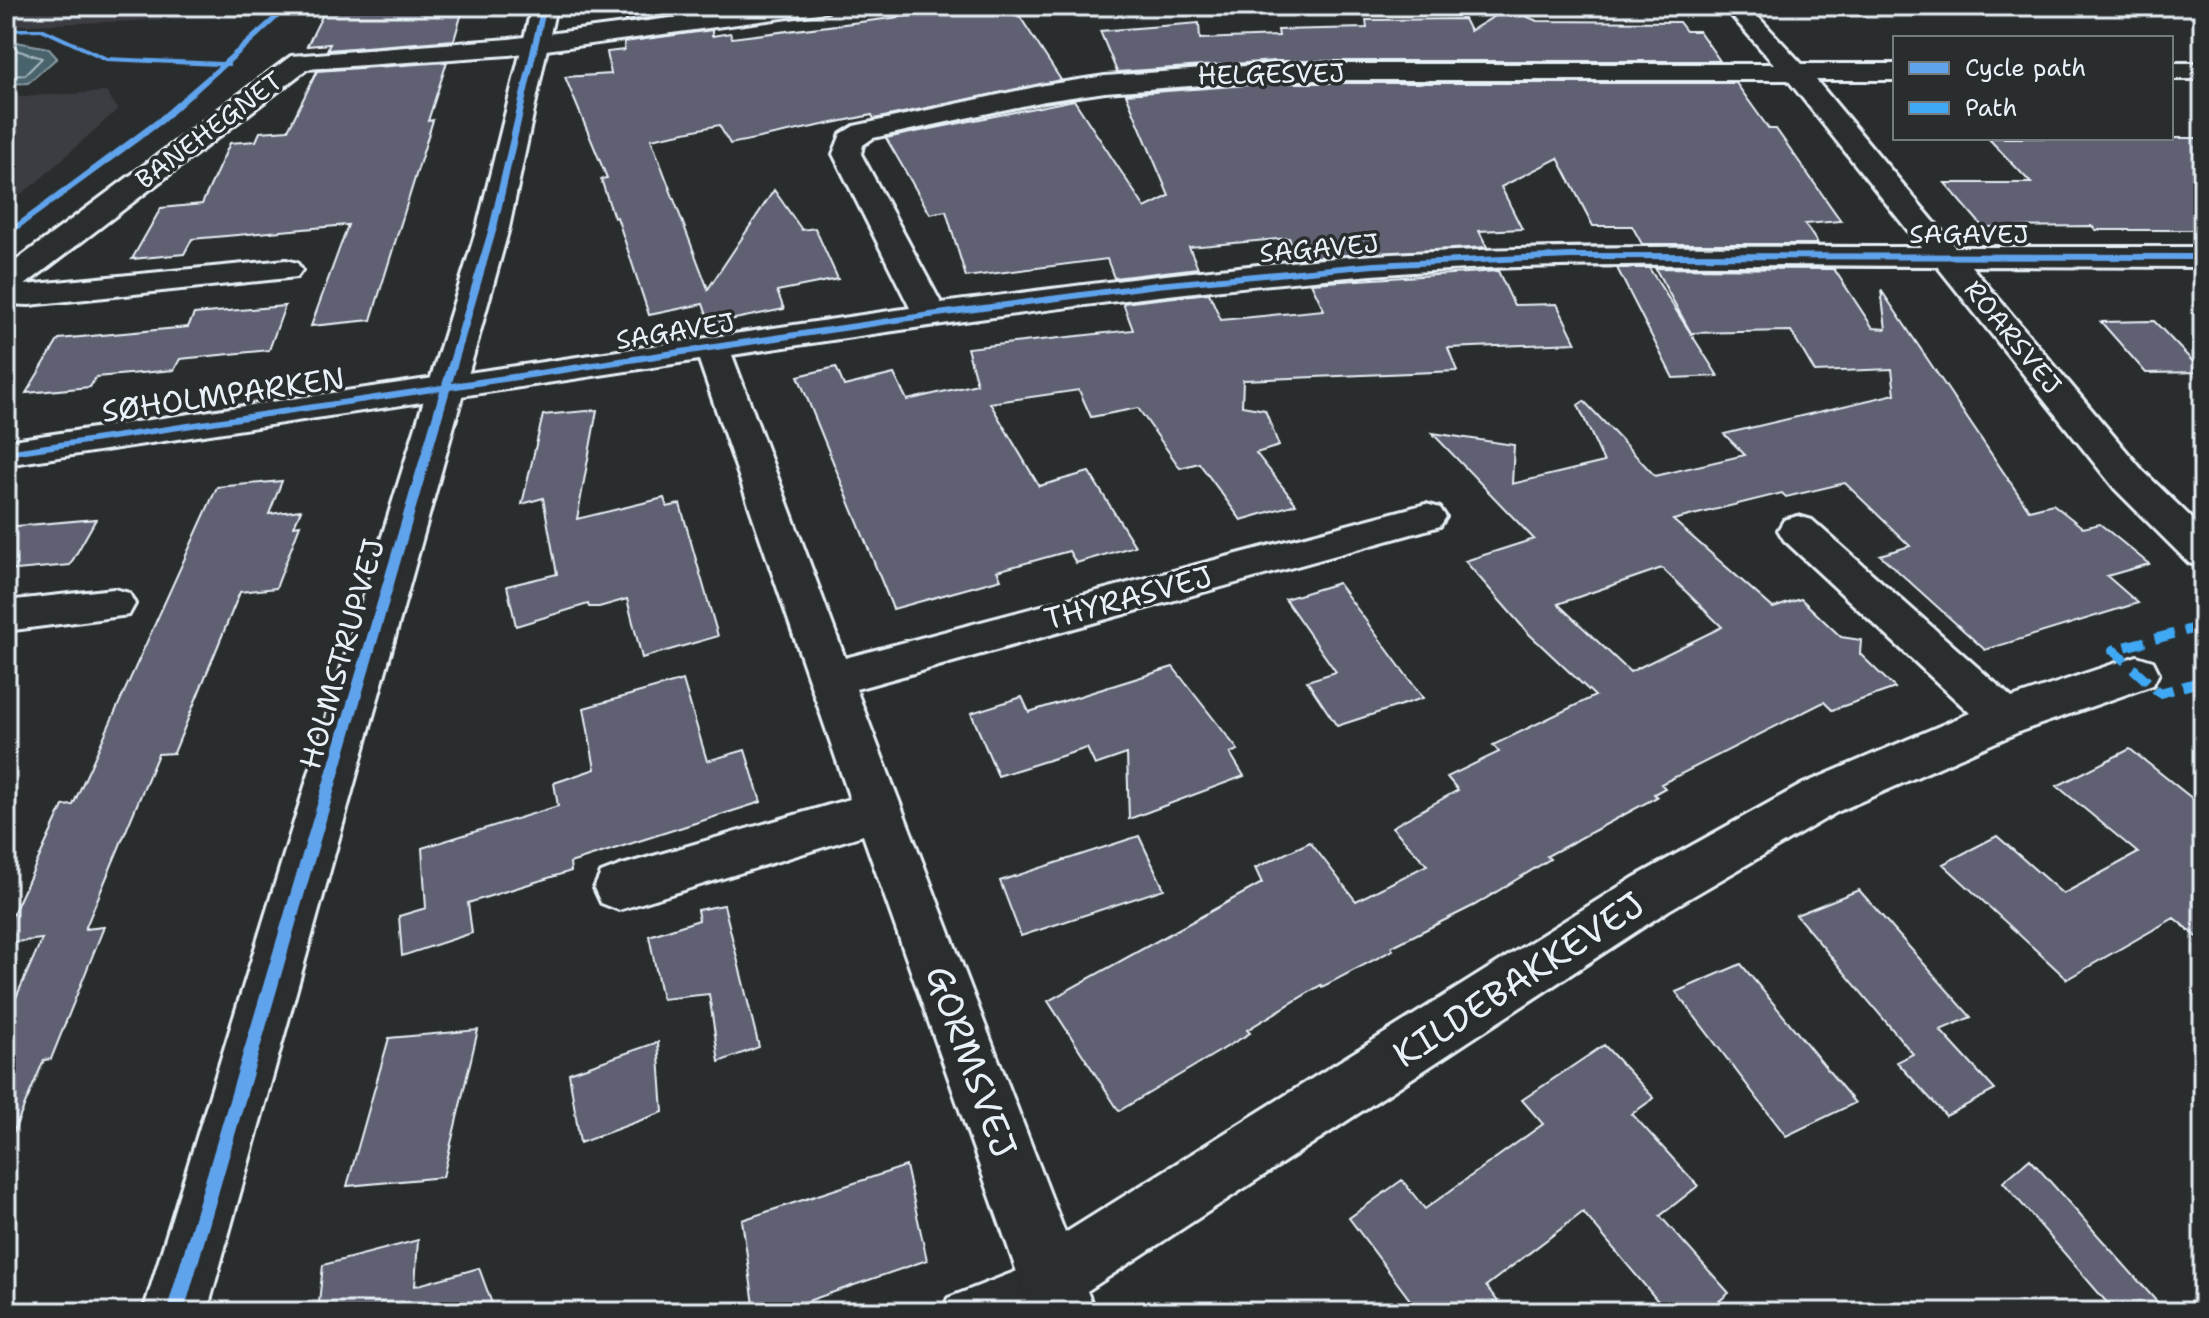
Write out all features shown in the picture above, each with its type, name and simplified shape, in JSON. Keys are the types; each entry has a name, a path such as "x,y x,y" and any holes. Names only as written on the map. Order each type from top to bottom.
{"street":[{"name":"BANEHEGNET","path":"6,284 300,62 509,47 540,24 819,6"},
{"name":"ROARSVEJ","path":"1735,6 1795,72 2129,480 2203,553"},
{"name":"HOLMSTRUPVEJ","path":"175,1312 447,389 501,198 540,24"},
{"path":"2173,71 2203,71"},
{"name":"HELGESVEJ","path":"930,315 847,154 852,138 864,132 1045,93 1192,76 1275,72 1893,72"},
{"name":"SAGAVEJ","path":"447,389 930,315 1157,285 1374,265 1570,256 2203,257"},
{"path":"6,294 29,295 286,270"},
{"name":"GORMSVEJ","path":"712,347 830,679 1057,1295"},
{"name":"SØHOLMPARKEN","path":"6,453 447,389"},
{"name":"THYRASVEJ","path":"830,679 1426,517"},
{"path":"1798,530 2005,718"},
{"path":"6,616 114,604"},
{"name":"KILDEBAKKEVEJ","path":"1057,1295 1651,894 1820,798 2005,718 2137,673"},
{"path":"619,888 880,810"}],"lane":[{"path":"962,1312 1057,1295"}],"shaded area":[{"path":"6,6 215,6 183,19 6,26"},
{"path":"106,92 118,109 37,182 6,205 6,97"}],"water":[{"path":"6,40 48,48 57,58 28,83 6,84"}],"building":[{"path":"327,6 464,6 454,40 327,50 330,44 307,46"},
{"path":"628,6 712,6 712,10 626,21"},
{"path":"988,6 1013,6 1061,80 874,119 872,115 730,144 719,125 651,139 708,289 774,190 802,230 815,228 838,279 777,291 784,309 710,324 703,304 649,315 617,217 614,218 601,179 607,178 565,77 611,74 607,52 624,50 624,42 712,30 712,36 730,33 732,38"},
{"path":"1508,8 1537,21 1679,22 1686,31 1699,31 1720,61 1275,61 1117,72 1100,31 1199,23 1200,39 1279,36 1278,30 1367,28 1366,20 1464,19 1470,31"},
{"path":"447,62 428,121 433,120 371,320 311,326 348,225 192,239 184,254 132,259 161,208 202,204 230,143 256,141 260,132 288,130 317,71"},
{"path":"1275,83 1736,83 1769,129 1776,129 1841,221 1805,224 1818,244 1642,244 1632,226 1593,226 1558,158 1501,187 1522,229 1479,231 1487,247 1299,258 1289,238 1189,247 1198,268 1114,278 1107,259 966,277 946,211 930,214 886,138 1074,100 1145,208 1169,196 1126,94"},
{"path":"2203,138 2203,230 2096,230 2092,226 1983,227 1945,183 2031,183 1990,140"},
{"path":"1617,268 1649,268 1718,376 1673,378"},
{"path":"1655,268 1834,269 1873,328 1886,329 1881,290 2029,510 2053,504 2083,528 2100,524 2149,564 2107,576 2138,603 1985,650 1880,555 1910,546 1845,483 1786,497 1782,493 1673,520 1773,608 1801,599 1841,637 1861,640 1860,654 1895,688 1832,710 1824,702 1661,784 1665,788 1654,794 1657,797 1547,856 1550,859 1475,905 1321,985 1247,1030 1250,1033 1119,1111 1048,1001 1262,883 1255,868 1310,842 1356,901 1427,865 1392,827 1458,790 1447,777 1499,752 1493,745 1595,696 1528,633 1465,561 1534,539 1432,433 1514,445 1512,484 1604,462 1578,405 1584,401 1655,476 1745,455 1724,434 1895,394 1892,369 1815,372 1791,331 1691,333","holes":["1662,568 1722,627 1630,672 1558,604"]},
{"path":"1498,271 1514,305 1557,304 1576,343 1448,348 1457,371 1243,380 1242,406 1265,410 1279,446 1256,453 1296,504 1241,520 1199,463 1180,468 1138,408 1091,417 1079,390 990,403 1039,486 1089,472 1135,546 1076,563 1069,551 997,571 1001,579 893,609 798,376 836,367 844,386 894,374 907,400 977,384 967,348 1133,330 1123,303 1209,293 1221,320 1324,310 1311,283"},
{"path":"285,306 269,350 180,359 174,370 96,377 90,387 26,393 59,339 188,327 194,314"},
{"path":"2154,321 2203,372 2146,373 2101,322"},
{"path":"597,410 577,519 664,498 667,507 680,504 718,636 642,658 627,599 599,607 589,607 588,604 516,626 507,586 557,574 543,498 522,504 543,415"},
{"path":"282,481 269,514 301,510 294,526 300,525 276,588 240,592 174,753 158,754 85,929 104,927 51,1059 44,1060 6,1149 6,1020 42,939 6,943 6,929 63,806 73,805 217,487"},
{"path":"96,519 70,565 6,571 6,527"},
{"path":"1338,583 1423,698 1337,726 1307,681 1336,672 1285,599"},
{"path":"1173,667 1238,750 1230,753 1244,776 1129,819 1127,754 1095,765 1087,748 998,776 971,713 1022,697 1029,712"},
{"path":"683,680 707,761 745,750 761,802 570,863 571,871 468,903 472,933 402,956 399,916 426,908 422,848 558,806 554,783 595,769 584,708"},
{"path":"2130,749 2203,807 2203,942 2174,918 2067,979 1943,864 1997,836 2063,894 2138,853 2057,786"},
{"path":"1139,836 1164,889 1021,936 1000,881"},
{"path":"1859,890 1971,1017 1940,1030 1995,1090 1946,1116 1897,1062 1913,1054 1796,915"},
{"path":"724,905 759,1047 719,1062 709,994 662,999 649,936 699,920 697,910"},
{"path":"1741,964 1855,1103 1786,1136 1676,992"},
{"path":"478,1030 443,1177 347,1186 389,1038"},
{"path":"658,1042 663,1112 580,1143 569,1073"},
{"path":"1604,1045 1654,1098 1632,1114 1698,1186 1660,1216 1729,1293 1706,1312 1667,1312 1583,1212 1486,1286 1506,1312 1419,1312 1349,1218 1402,1180 1425,1209 1543,1124 1522,1100"},
{"path":"2030,1159 2166,1312 2115,1312 2003,1182"},
{"path":"906,1166 927,1260 776,1312 755,1312 742,1220"},
{"path":"418,1240 415,1286 479,1268 495,1312 318,1312 323,1265"}],"marked path":[{"path":"2203,626 2113,650 2160,693 2203,681"}],"cycle path":[{"path":"6,235 160,121 289,6"},
{"path":"175,1312 493,228 544,6"},
{"path":"6,30 42,29 106,59 227,64"},
{"path":"6,453 930,315 1157,285 1374,265 1570,256 2203,257"}]}
